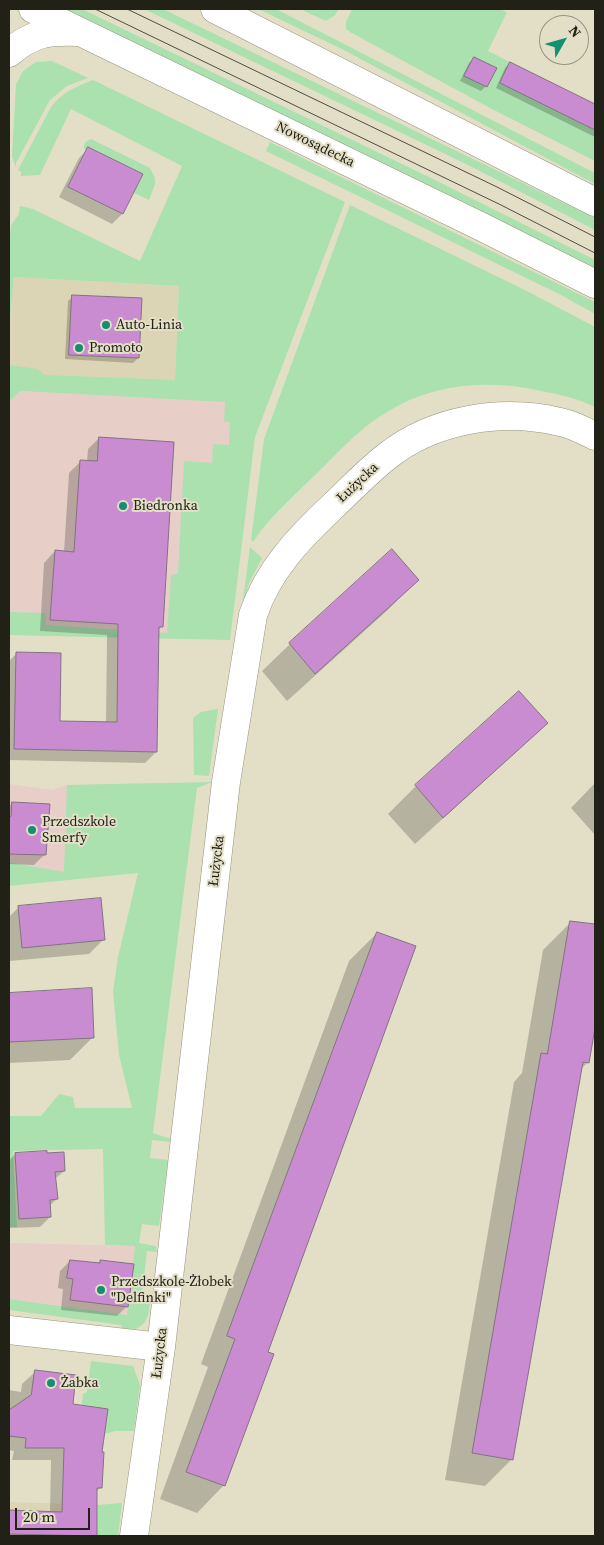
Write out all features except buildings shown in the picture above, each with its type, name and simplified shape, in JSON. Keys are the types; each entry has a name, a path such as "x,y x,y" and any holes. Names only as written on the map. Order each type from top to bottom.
{"street":[{"name":"Nowosądecka","path":"33,9 482,227 595,284"},
{"path":"215,9 595,202"},
{"path":"9,53 29,38 41,34 59,31 82,32"},
{"name":"Łużycka","path":"134,1536 162,1348 170,1262 226,782 253,615 259,596 284,555 386,456 412,440 442,427 480,418 528,416 561,422 595,436"},
{"path":"9,1330 162,1348"}],"shaded area":[{"path":"14,277 179,286 175,384 9,375 9,329"},
{"path":"20,391 231,402 238,442 178,639 9,635 9,402"},
{"path":"158,783 88,877 9,862 9,784 53,790 67,785"},
{"path":"9,1243 135,1246 127,1315 9,1299"},
{"path":"9,1502 98,1505 97,1536 9,1536"}],"green space":[{"path":"65,9 82,9 433,179 595,260 595,269 465,203"},
{"path":"144,9 163,9 595,218 595,230 466,164"},
{"path":"258,9 276,9 595,173 595,184 342,49"},
{"path":"300,9 339,9 335,15 326,21"},
{"path":"352,9 498,9 507,12 488,51 510,62 500,83 595,130 595,161 490,108 350,32 346,29 346,22"},
{"path":"52,61 88,78 67,86 50,100 16,163 16,168 12,156 16,84 23,71 36,62"},
{"path":"93,80 345,202 255,437 230,640 9,635 9,612 46,613 46,625 167,633 171,575 178,574 184,461 212,463 213,444 229,445 230,422 224,422 225,402 20,391 9,402 9,365 38,369 44,375 175,380 179,286 14,277 9,329 9,248 11,225 19,214 20,206 33,209 140,261 182,166 71,109 40,175 21,176 21,172 18,170 51,107 65,94"},
{"path":"91,139 150,168 155,178 155,184 149,200 134,193 143,174 89,147 86,151 84,148 85,142"},
{"path":"270,142 595,302 595,314 561,295 266,151"},
{"path":"350,205 525,290 595,327 595,407 561,395 502,385 457,387 435,391 415,398 375,420 351,440 275,515 253,542 251,540 264,439"},
{"path":"250,547 262,558 249,583 242,608"},
{"path":"218,709 209,776 194,775 193,718 201,712"},
{"path":"212,782 197,788 153,1133 171,1139 170,1142 152,1140 150,1158 168,1160 159,1226 142,1224 139,1243 156,1246 157,1252 147,1251 142,1295 151,1296 147,1317 145,1322 137,1328 122,1332 121,1325 9,1310 9,1299 127,1315 135,1246 105,1245 103,1149 13,1151 17,1227 9,1227 9,1116 41,1116 59,1094 73,1097 75,1108 132,1108 119,1055 113,992 118,957 138,873 9,886 9,862 64,872 67,785"},
{"path":"91,1361 133,1366 140,1385 134,1431 116,1431 103,1434 78,1433 83,1394 87,1392"},
{"path":"122,1503 118,1536 97,1536 98,1505"}],"tram line":[{"path":"95,9 501,205 595,253"},
{"path":"127,9 497,187 595,237"}],"place":[{"name":"Auto-Linia","path":"106,325"},
{"name":"Promoto","path":"79,348"},
{"name":"Biedronka","path":"123,506"},
{"name":"Przedszkole Smerfy","path":"32,830"},
{"name":"Przedszkole-Żłobek \"Delfinki\"","path":"101,1290"},
{"name":"Żabka","path":"51,1383"}]}
